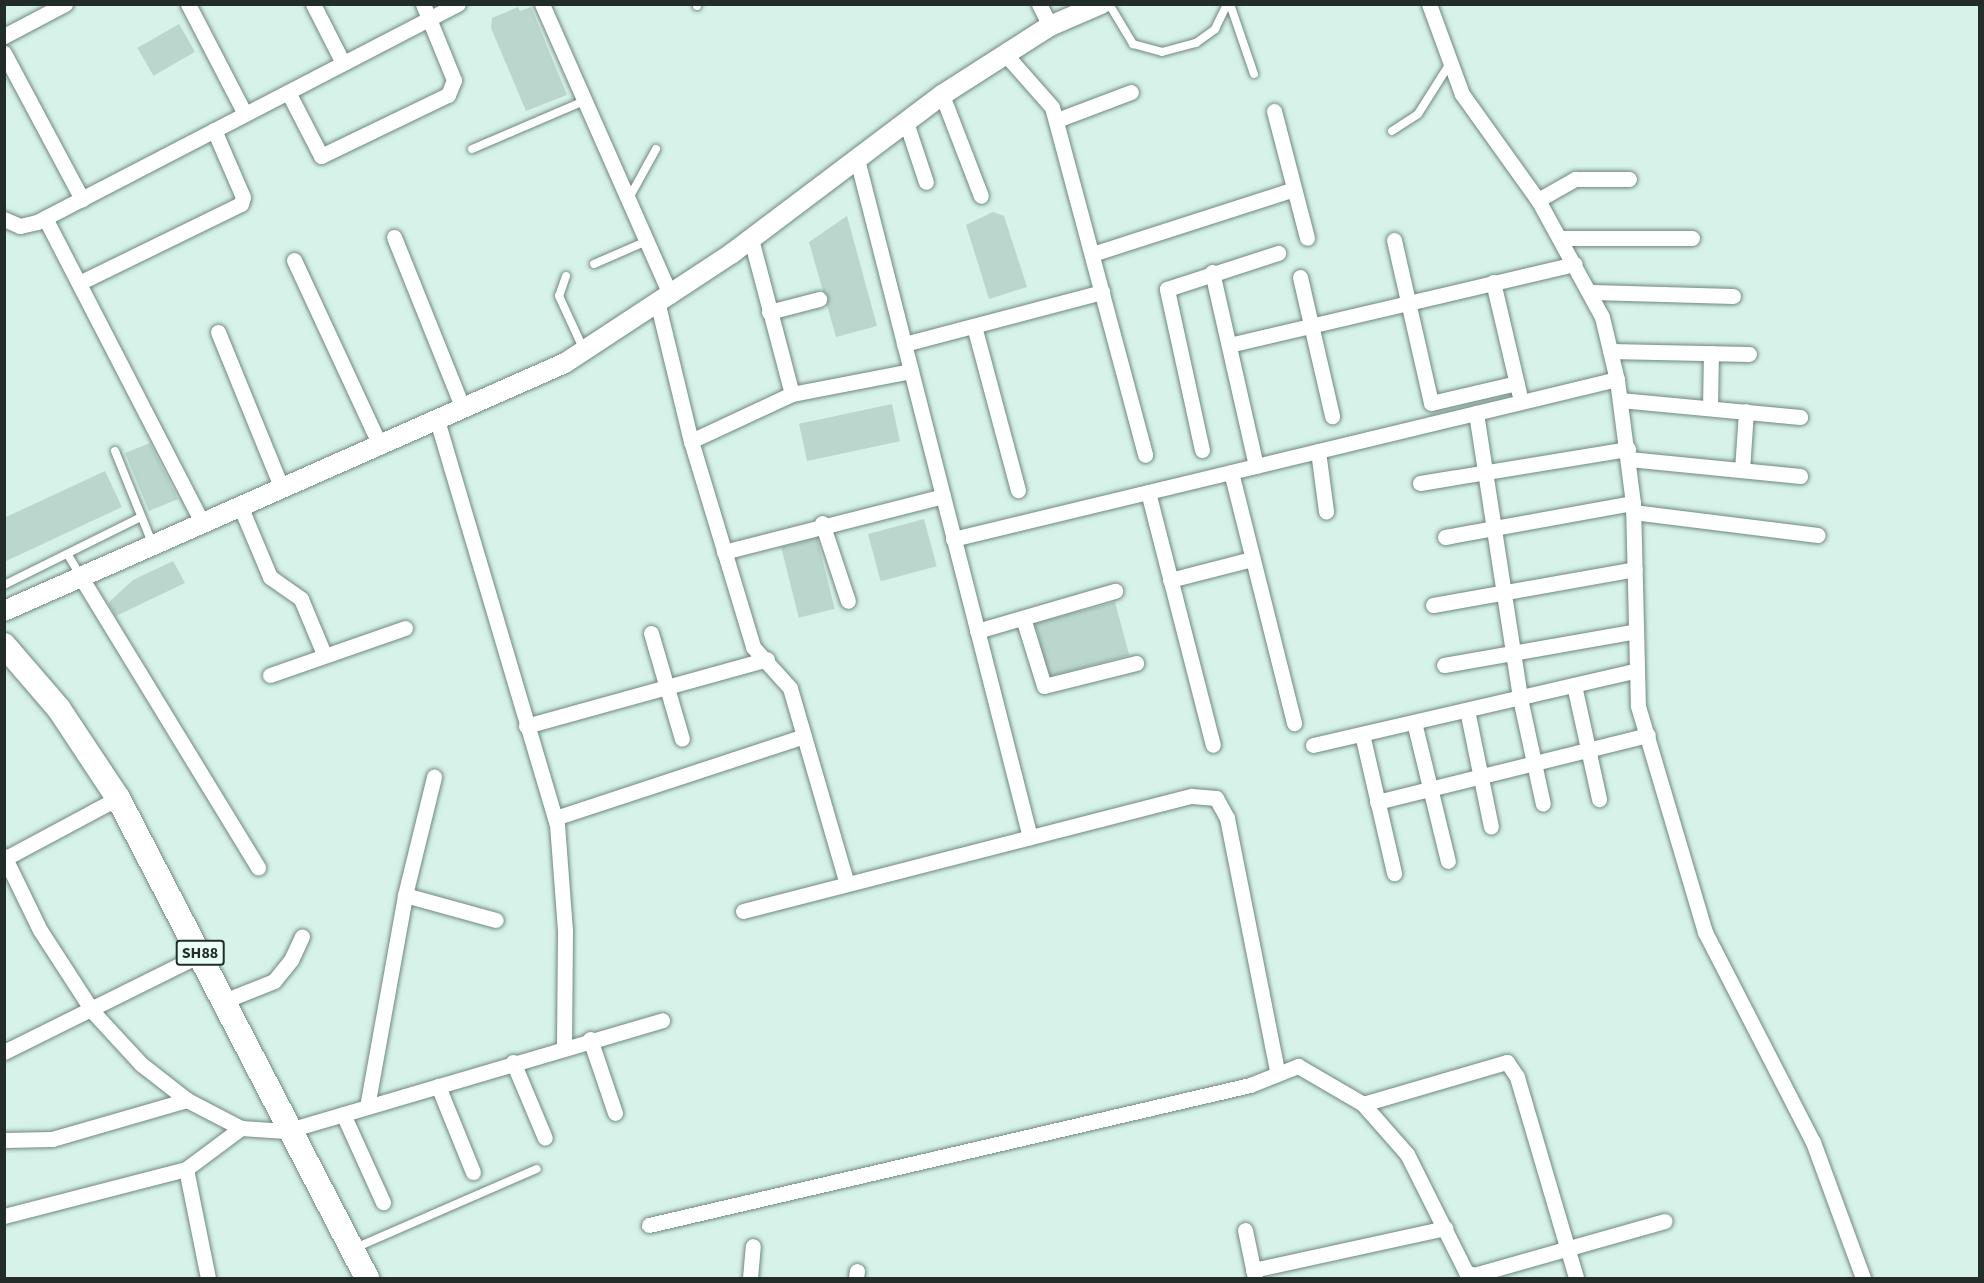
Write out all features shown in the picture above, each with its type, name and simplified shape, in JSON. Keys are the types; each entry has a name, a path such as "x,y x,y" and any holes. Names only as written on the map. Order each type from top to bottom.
{"main road":[{"name":"SH88","path":"4,645 59,710 118,798 201,954 286,1131 367,1278"}],"street":[{"path":"4,36 65,4"},
{"path":"188,4 245,114"},
{"path":"313,4 343,63"},
{"path":"288,92 321,156 448,95 454,80 423,4"},
{"path":"4,219 20,226 45,218 458,4"},
{"path":"543,4 647,241 664,301 691,441 753,646 767,659 790,688 847,884"},
{"path":"1039,4 1050,26"},
{"path":"4,611 82,579 463,409 584,351 664,301 751,239 942,95 1050,26 1101,4"},
{"path":"1429,4 1449,65 1462,94 1538,200 1592,292 1617,379 1628,454 1635,569 1633,671 1648,735 1705,932 1813,1142 1863,1278"},
{"path":"4,53 82,199"},
{"path":"1006,56 1046,98 1057,120 1145,455"},
{"path":"1057,120 1131,92"},
{"path":"942,95 981,196"},
{"path":"1274,111 1307,238"},
{"path":"906,122 926,182"},
{"path":"79,283 241,204 243,197 214,130"},
{"path":"857,159 1030,837"},
{"path":"1538,200 1575,179 1629,179"},
{"path":"1092,254 1294,189"},
{"path":"45,218 203,524"},
{"path":"394,237 463,409"},
{"path":"1561,238 1692,238"},
{"path":"751,239 792,394"},
{"path":"1394,240 1406,303 1431,403 1517,383"},
{"path":"1202,450 1167,289 1212,272 1278,254"},
{"path":"294,260 380,445"},
{"path":"1229,345 1575,264"},
{"path":"1212,272 1256,466"},
{"path":"1300,277 1332,416"},
{"path":"1493,282 1521,402"},
{"path":"904,344 1102,292"},
{"path":"1592,292 1733,296"},
{"path":"769,312 819,299"},
{"path":"974,326 1018,490"},
{"path":"218,332 282,489"},
{"path":"1610,351 1749,354"},
{"path":"1710,408 1711,353"},
{"path":"691,441 792,394 911,371"},
{"path":"953,539 1617,379"},
{"path":"1620,399 1800,417"},
{"path":"1742,470 1746,411"},
{"path":"1476,413 1497,527 1520,698 1543,804"},
{"path":"437,420 555,818 566,931 564,1045"},
{"path":"1318,451 1326,511"},
{"path":"1420,483 1486,470 1628,454 1800,476"},
{"path":"1231,472 1294,723"},
{"path":"1148,492 1213,745"},
{"path":"724,552 822,524 943,496"},
{"path":"241,508 270,577 301,598 324,654"},
{"path":"1445,537 1497,527 1633,508 1818,535"},
{"path":"822,524 848,601"},
{"path":"1170,580 1252,559"},
{"path":"1434,605 1635,569"},
{"path":"82,579 258,867"},
{"path":"977,631 1115,591"},
{"path":"1023,618 1044,686 1136,663"},
{"path":"270,675 324,654 405,628"},
{"path":"1444,664 1632,632"},
{"path":"651,633 682,739"},
{"path":"526,726 767,659"},
{"path":"1313,745 1633,671"},
{"path":"1574,685 1599,799"},
{"path":"1467,710 1491,827"},
{"path":"1414,722 1448,861"},
{"path":"1362,734 1394,873"},
{"path":"555,818 804,735"},
{"path":"1377,802 1648,735"},
{"path":"367,1107 405,896 434,777"},
{"path":"742,911 1192,796 1216,798 1227,818 1278,1071"},
{"path":"118,798 5,858 40,930 93,1012 141,1064 187,1100 241,1128 286,1131 438,1086 564,1045 662,1020"},
{"path":"405,896 496,920"},
{"path":"224,1000 250,994 274,981 291,960 302,936"},
{"path":"4,1052 93,1012 201,954"},
{"path":"590,1038 615,1113"},
{"path":"513,1062 545,1138"},
{"path":"1363,1104 1508,1062 1517,1077 1576,1278"},
{"path":"649,1225 1250,1084 1278,1071 1298,1066 1313,1071 1363,1104 1407,1154 1445,1228 1461,1266 1474,1275 1665,1221"},
{"path":"438,1086 473,1172"},
{"path":"4,1140 52,1139 187,1100"},
{"path":"343,1114 383,1202"},
{"path":"4,1216 186,1169 241,1128"},
{"path":"186,1169 208,1278"},
{"path":"1245,1230 1254,1274 1445,1228"},
{"path":"750,1278 753,1246"}],"lane":[{"path":"1109,4 1133,44 1162,52 1197,43 1215,29 1228,4"},
{"path":"1228,4 1254,74"},
{"path":"1392,131 1418,114 1449,65"},
{"path":"472,149 584,101"},
{"path":"628,199 656,149"},
{"path":"594,264 647,241"},
{"path":"566,276 559,296 584,351"},
{"path":"115,451 153,546"},
{"path":"4,585 141,517"},
{"path":"68,555 82,579"},
{"path":"351,1250 537,1169"}],"building":[{"path":"518,7 520,11 531,7 567,95 526,111 491,28 492,18"},
{"path":"179,24 195,52 153,76 137,48"},
{"path":"993,212 1004,216 1027,287 989,299 966,225"},
{"path":"847,216 877,326 836,337 809,242"},
{"path":"892,404 900,441 807,461 799,424"},
{"path":"150,443 178,499 149,511 125,453"},
{"path":"105,471 122,507 4,562 4,518"},
{"path":"924,519 937,566 881,581 868,534"},
{"path":"817,538 835,609 799,618 781,547"},
{"path":"173,561 185,583 116,616 108,603 133,580"},
{"path":"1115,602 1129,655 1049,677 1035,623"}]}
